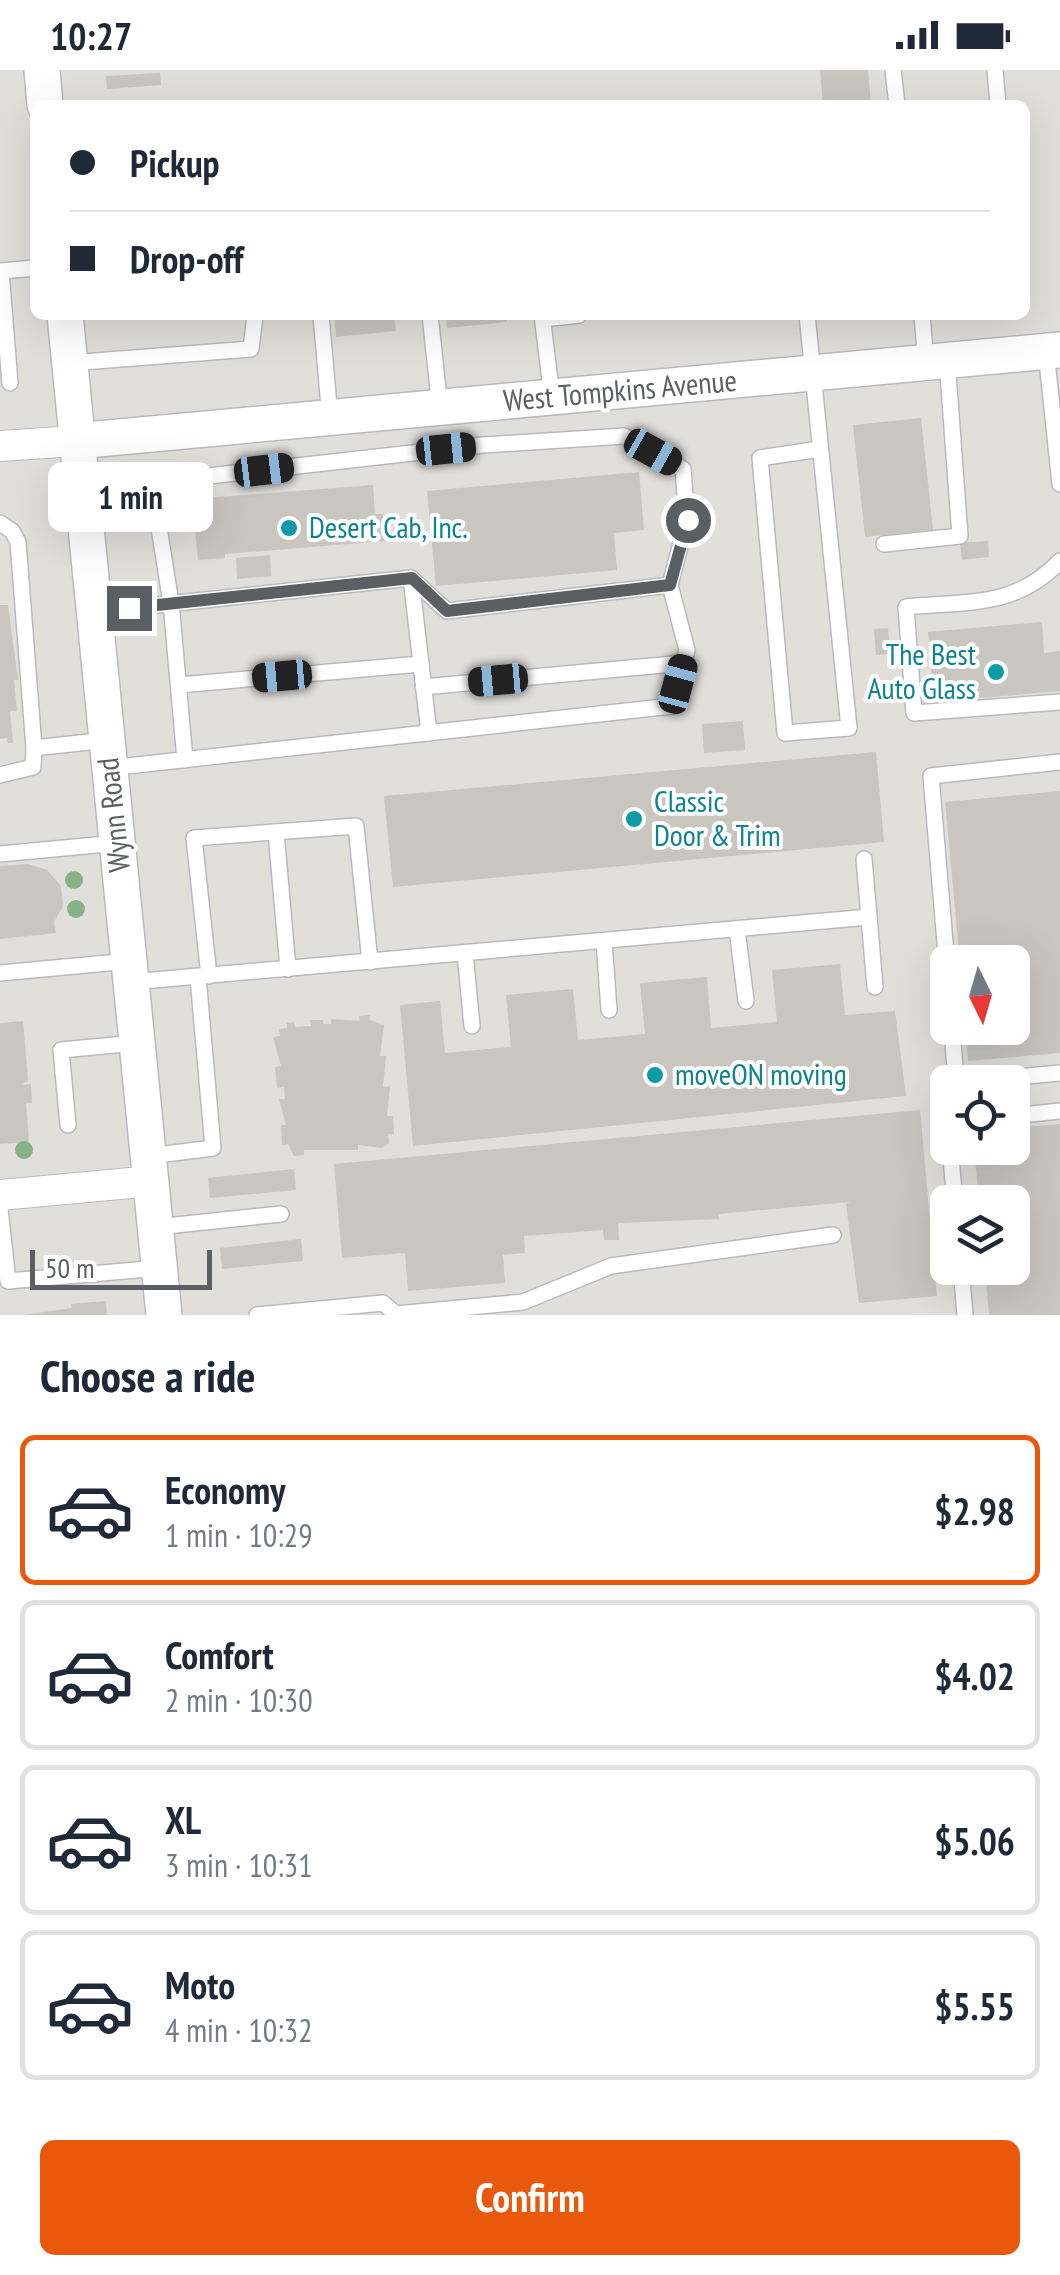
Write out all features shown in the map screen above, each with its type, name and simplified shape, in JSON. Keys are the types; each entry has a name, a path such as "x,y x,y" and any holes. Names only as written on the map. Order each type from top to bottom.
{"street":[{"path":"42,70 45,100"},
{"name":"Wynn Road","path":"65,320 164,1315"},
{"name":"West Tompkins Avenue","path":"0,446 1053,351"},
{"path":"0,1194 150,1168"}],"lane":[{"path":"893,70 896,100"},
{"path":"995,70 998,100"},
{"path":"10,383 1,272 30,269"},
{"path":"69,363 251,348 254,320"},
{"path":"321,320 330,418"},
{"path":"431,320 440,408"},
{"path":"542,320 552,397"},
{"path":"807,320 849,728 784,732 760,458 820,449"},
{"path":"884,544 960,536 936,361 924,320"},
{"path":"1053,351 1060,484"},
{"path":"34,748 185,760 672,706 687,650 670,585 688,520 683,469 624,436 483,445 190,478 156,508 171,603 185,760"},
{"path":"0,523 12,530 18,542 34,748 33,767 0,775"},
{"path":"1060,560 1033,587 1003,597 906,607 914,712 1060,702"},
{"path":"93,612 412,578 447,611 670,585"},
{"path":"412,578 428,733"},
{"path":"178,685 421,664"},
{"path":"423,687 684,664"},
{"path":"945,945 931,776 1060,762"},
{"path":"150,1168 213,1148 194,838 356,826 370,962"},
{"path":"276,832 288,969"},
{"path":"0,854 117,843"},
{"path":"864,859 875,987"},
{"path":"0,974 130,972 204,976 869,917"},
{"path":"736,929 746,1001"},
{"path":"604,941 609,1010"},
{"path":"465,953 472,1026"},
{"path":"68,1126 60,1050 138,1042"},
{"path":"1030,1076 1060,1073"},
{"path":"1030,1114 1060,1111"},
{"path":"0,1208 8,1281 160,1268"},
{"path":"156,1227 282,1214"},
{"path":"256,1315 382,1304 396,1314 523,1302 610,1266 833,1236"},
{"path":"962,1285 965,1315"}],"shaded area":[{"path":"0,70 1060,70 1060,1315 0,1315"}],"building":[{"path":"820,70 868,70 871,100 823,100"},
{"path":"160,73 161,85 107,89 106,76"},
{"path":"334,320 395,320 396,331 336,337"},
{"path":"446,320 507,322 447,328"},
{"path":"921,418 933,530 865,537 853,425"},
{"path":"639,472 644,530 614,533 617,570 436,586 427,491"},
{"name":"Desert Cab, Inc.","path":"373,485 375,514 383,514 385,541 225,554 225,558 198,560 192,499"},
{"path":"988,541 989,557 962,560 960,543"},
{"path":"270,555 271,576 237,579 236,558"},
{"path":"0,605 8,605 18,680 14,680 17,711 10,711 13,743 8,743 7,738 0,739"},
{"name":"The Best Auto Glass","path":"1042,622 1044,653 1060,651 1060,691 934,702 928,632"},
{"path":"888,628 890,654 876,655 874,629"},
{"path":"743,721 745,750 704,753 702,724"},
{"name":"Classic Door & Trim","path":"876,752 884,842 393,887 384,796"},
{"path":"1060,791 1060,1053 968,1061 967,1045 1030,1045 1030,945 958,945 945,802"},
{"path":"28,864 47,870 61,886 63,906 54,922 56,933 0,939 0,866"},
{"name":"moveON moving","path":"840,964 845,1015 895,1011 906,1096 413,1146 400,1005 440,1001 445,1053 511,1047 506,995 573,989 578,1040 645,1034 640,983 707,977 711,1028 777,1022 772,970"},
{"path":"370,1015 370,1020 384,1025 380,1056 386,1056 383,1087 390,1086 387,1116 393,1116 394,1134 388,1134 389,1143 382,1148 358,1145 358,1150 304,1150 304,1155 294,1156 288,1144 282,1145 281,1125 286,1125 279,1099 285,1099 284,1087 277,1088 275,1067 281,1066 273,1037 280,1036 279,1029 287,1028 287,1023 311,1026 310,1020 331,1024 331,1019 360,1021 359,1016"},
{"path":"23,1021 28,1080 22,1085 31,1084 32,1103 26,1103 29,1142 0,1144 0,1023"},
{"path":"920,1110 930,1219 930,1285 936,1285 937,1296 859,1303 846,1204 850,1202 718,1214 719,1219 618,1223 619,1240 604,1240 603,1230 524,1236 525,1253 503,1255 505,1283 408,1291 405,1253 342,1258 334,1164"},
{"path":"1060,1124 1060,1315 989,1315 986,1285 1030,1285 1030,1185 977,1185 976,1165 1030,1165 1030,1126"},
{"path":"294,1169 296,1190 210,1198 208,1178"},
{"path":"301,1239 303,1261 222,1269 220,1248"},
{"path":"106,1301 107,1315 23,1315 72,1308 71,1304"}],"place":[{"name":"Desert Cab, Inc.","path":"289,528"},
{"name":"The Best Auto Glass","path":"996,672"},
{"name":"Classic Door & Trim","path":"634,819"},
{"name":"moveON moving","path":"655,1075"}],"route":[{"path":"129,608 412,578 447,611 670,585 688,520"}]}
